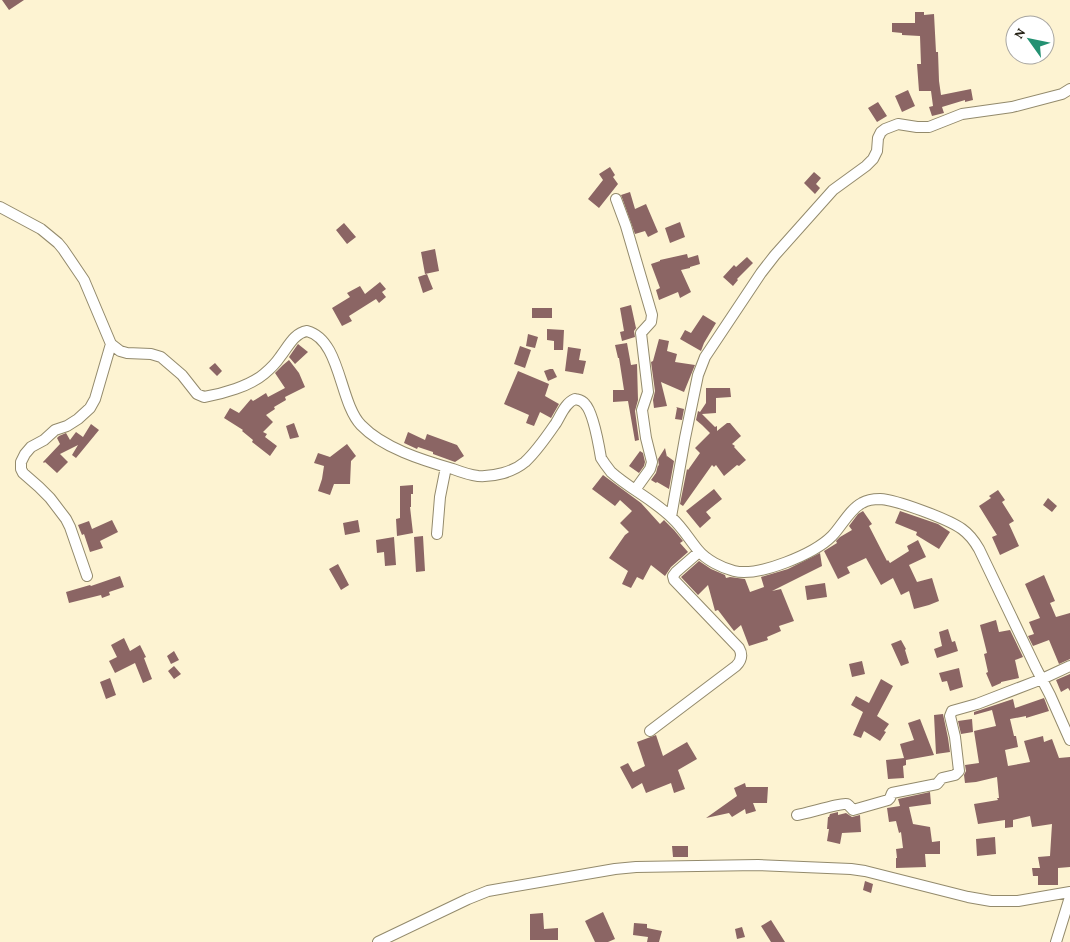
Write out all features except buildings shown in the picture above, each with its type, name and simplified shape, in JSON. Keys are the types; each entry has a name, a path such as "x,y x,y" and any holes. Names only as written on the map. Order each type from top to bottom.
{"street":[{"path":"671,517 694,393 705,357 775,255 822,200 873,159 881,132 898,124 934,126 962,114 1012,107 1062,94 1070,89"},
{"path":"616,198 652,314 651,322 641,333 648,390 642,409 652,463 636,490"},
{"path":"0,207 41,229 64,249 84,280 112,344 118,350 127,353 151,354 161,357 182,375 197,394 204,397 222,393 258,378 274,364 295,337 304,332 310,332 321,339 331,354 351,408 357,421 362,426 378,440 419,458 472,475 481,476 504,472 525,462 536,451 568,403 577,399 583,401 589,408 601,458 605,464 618,478 671,517 699,552 725,568 749,572 784,563 798,557 820,546 832,536 856,508 863,502 872,500 884,500 928,513 962,529 976,543 1070,740"},
{"path":"87,576 66,519 50,498 24,475 21,469 21,462 31,448 56,430 78,419 90,408 95,399 112,344"},
{"path":"437,534 440,497 446,467"},
{"path":"650,731 736,666 741,658 742,654 739,648 674,580 673,576 676,572 699,552"},
{"path":"797,815 808,814 844,804 855,810 888,800 892,793 937,784 942,778 956,775 959,771 955,737 950,716 952,711 977,704 1070,666"},
{"path":"378,942 488,891 636,867 758,865 851,869 991,901 1018,901 1070,892"},
{"path":"1056,942 1070,896"}]}
